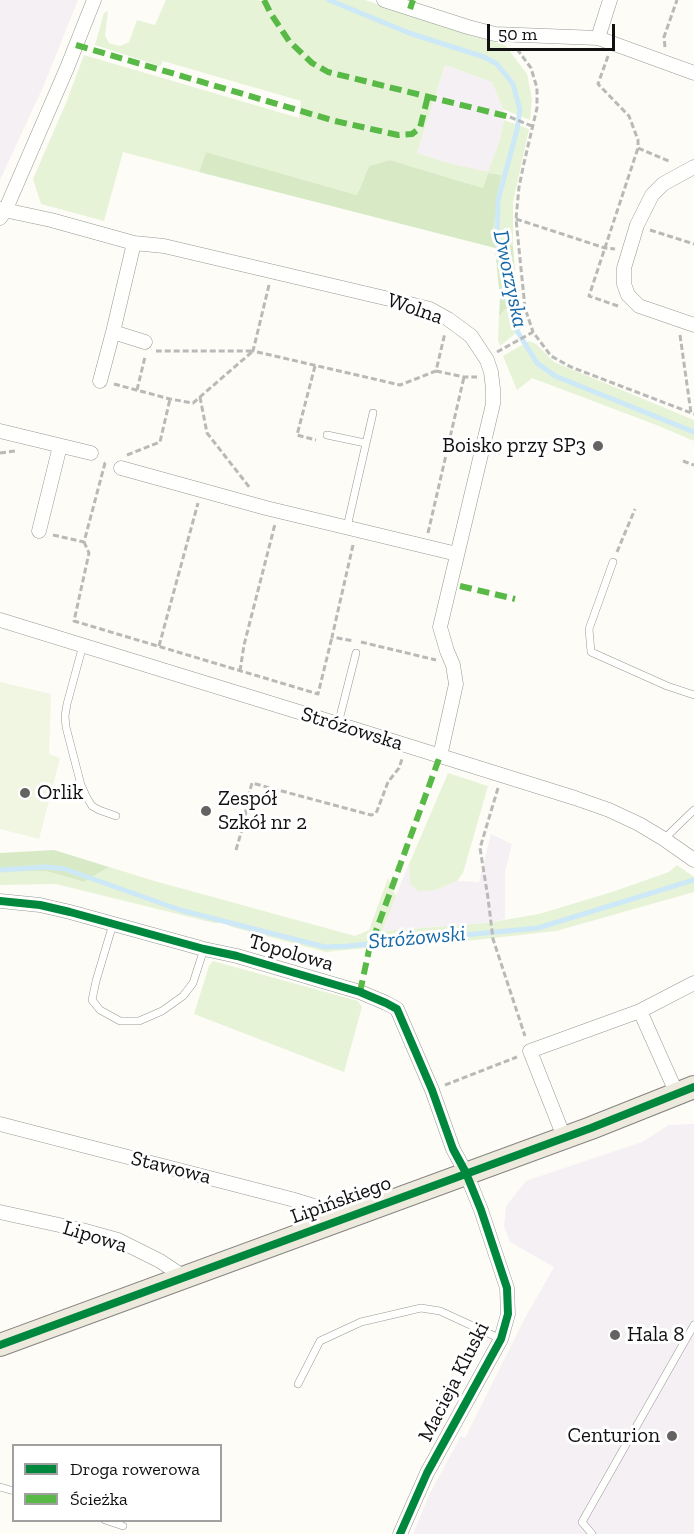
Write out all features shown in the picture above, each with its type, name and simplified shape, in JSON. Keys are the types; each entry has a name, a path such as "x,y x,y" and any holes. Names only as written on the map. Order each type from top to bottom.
{"main road":[{"name":"Lipińskiego","path":"0,1345 686,1091"}],"street":[{"path":"2,213 67,68 94,0"},
{"path":"384,0 468,27 505,35 598,38 694,73"},
{"path":"598,38 610,0"},
{"path":"694,167 663,184 652,195 637,225 624,268 624,284 628,295 639,306 694,325"},
{"name":"Wolna","path":"2,213 51,220 134,243 164,246 429,309 448,319 471,336 487,360 491,372 493,404 440,627 453,665 456,684 440,756"},
{"path":"100,381 134,243"},
{"path":"112,332 144,342"},
{"path":"0,431 92,453"},
{"path":"39,531 60,446"},
{"path":"121,468 272,510 457,554"},
{"name":"Stróżowska","path":"0,620 609,810 639,824 694,860"},
{"name":"Topolowa","path":"0,901 40,905 237,956 360,992 386,1003 397,1010 432,1090 453,1149 466,1173"},
{"path":"564,1137 530,1052 640,1011 694,983"},
{"path":"640,1011 686,1091"},
{"name":"Stawowa","path":"0,1124 291,1199 314,1206 337,1221"},
{"name":"Macieja Kluski","path":"400,1534 427,1473 501,1339 508,1314 507,1288 466,1173"},
{"name":"Lipowa","path":"0,1212 118,1240 160,1261 183,1277"}],"lane":[{"path":"351,528 365,443 373,413"},
{"path":"327,435 365,443"},
{"path":"613,562 589,629 591,652 667,686 694,695"},
{"path":"83,645 65,716 67,733 87,798 99,810 116,816"},
{"path":"338,724 356,653"},
{"path":"664,839 694,810"},
{"path":"113,924 92,1000 100,1010 120,1021 139,1021 162,1011 183,996 193,983 204,949"},
{"path":"298,1384 320,1341 361,1322 421,1308 440,1311 501,1339"},
{"path":"592,1534 582,1522 694,1324"},
{"path":"109,1522 123,1526"}],"path":[{"path":"664,52 664,37 677,0"},
{"path":"505,35 531,68 537,88 534,127 519,187 516,219 525,308 532,332 551,356 571,367 693,414"},
{"path":"605,248 638,148 638,140 629,116 598,84 610,49"},
{"path":"510,117 534,127"},
{"path":"638,148 675,163"},
{"path":"516,219 605,248 629,251"},
{"path":"648,229 694,244"},
{"path":"100,381 193,403 253,351 272,271"},
{"path":"680,320 679,327 693,414"},
{"path":"436,371 445,332"},
{"path":"493,355 532,332"},
{"path":"136,390 146,351 253,351 400,385 436,371 464,377 477,377"},
{"path":"315,366 297,435 325,442 327,435"},
{"path":"428,535 464,377"},
{"path":"200,397 207,433 272,510 240,671"},
{"path":"0,453 23,450"},
{"path":"683,461 694,465"},
{"path":"159,646 202,491"},
{"path":"620,544 635,509"},
{"path":"84,542 90,553 74,621 318,694 332,637 351,528"},
{"path":"332,637 441,662"},
{"path":"236,850 252,783 371,815 377,811 388,782 399,768 402,757"},
{"path":"432,1090 530,1052 493,939 480,848 502,775"}],"shaded area":[{"path":"0,0 78,0 44,85 0,180"},
{"path":"445,65 492,82 505,114 500,139 488,173 417,153"},
{"path":"491,834 512,844 505,873 505,919 486,923 381,931 409,864 410,884 436,890 457,881 479,882"},
{"path":"694,1124 694,1534 413,1534 430,1493 461,1436 465,1438 525,1318 554,1267 510,1242 504,1226 506,1206 526,1181 642,1142 669,1125"}],"green space":[{"path":"166,0 258,0 269,4 268,0 365,0 505,45 527,74 532,99 530,120 503,109 492,82 445,65 417,153 488,172 504,120 529,129 513,202 513,246 504,244 493,231 500,175 488,173 483,188 390,160 369,166 357,195 206,152 199,172 123,152 104,221 41,204 33,179 84,55 299,118 301,101 163,61 160,66 95,45 104,13 108,11 105,35 109,43 120,46 129,42 137,20 155,25"},
{"path":"206,152 357,195 369,166 390,160 483,188 488,173 501,175 493,231 504,244 513,246 517,297 499,316 500,298 495,248 199,172"},
{"path":"517,297 525,321 522,328 500,346 499,316"},
{"path":"529,341 536,344 554,362 694,420 694,441 532,378 517,390 503,356"},
{"name":"Orlik","path":"0,682 51,694 49,754 60,758 39,839 0,829"},
{"path":"448,773 488,786 463,873 457,881 436,890 419,891 410,884 409,864"},
{"path":"54,850 109,867 84,882 46,871 0,871 0,853"},
{"path":"677,865 694,877 694,892 556,931 403,948 397,945 326,952 223,923 214,923 56,884 0,885 0,871 46,871 84,882 109,867 355,936 369,930 388,878 396,896 382,931 486,923 539,914 669,872"},
{"path":"213,961 358,1001 362,1007 344,1072 194,1014 209,966"}],"waterway":[{"name":"Dworzyska","path":"329,0 409,33 484,57 497,64 513,84 520,110 517,130 498,200 497,238 505,289 514,326 537,363 555,376 694,432"},
{"name":"Stróżowski","path":"0,870 46,867 65,869 180,910 325,947 538,928 694,880"}],"marked path":[{"path":"264,0 289,41 312,63 328,72 510,117"},
{"path":"410,9 413,0"},
{"path":"76,45 335,121 398,135 412,134 420,128 428,96"},
{"path":"460,586 515,599"},
{"path":"360,992 369,950 440,756"}],"cycle path":[{"path":"0,901 40,905 237,956 360,992 397,1009 432,1090 453,1149 466,1173 481,1210 507,1288 508,1314 501,1339 427,1473 400,1534"},
{"path":"0,1345 591,1128 694,1087"}],"place":[{"name":"Boisko przy SP3","path":"598,446"},
{"name":"Orlik","path":"25,793"},
{"name":"Zespół Szkół nr 2","path":"206,811"},
{"name":"Hala 8","path":"615,1335"},
{"name":"Centurion","path":"672,1436"}]}
